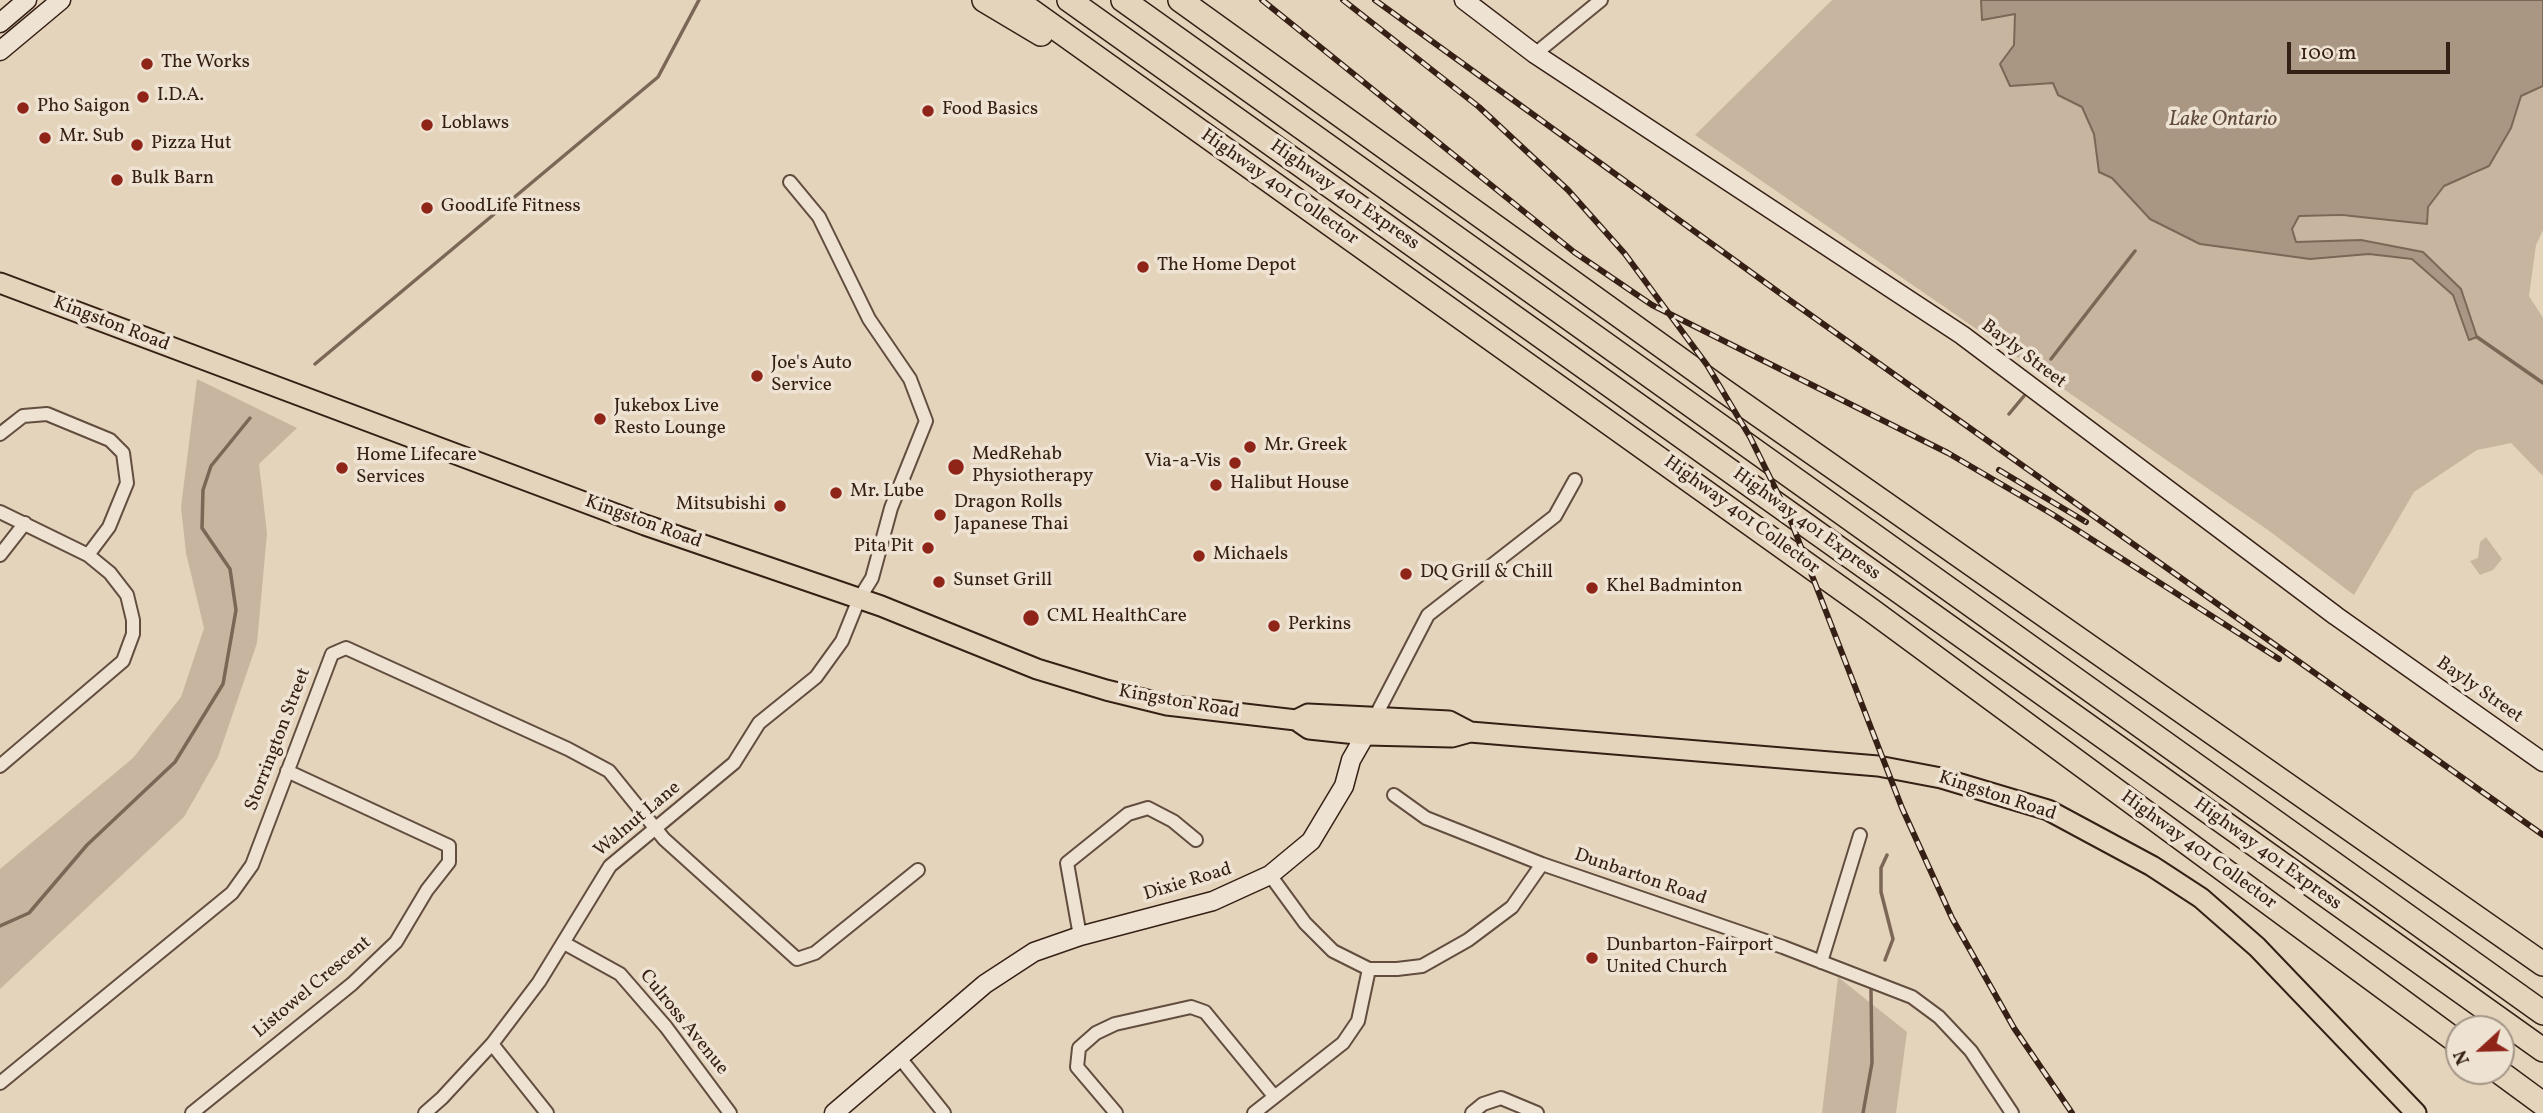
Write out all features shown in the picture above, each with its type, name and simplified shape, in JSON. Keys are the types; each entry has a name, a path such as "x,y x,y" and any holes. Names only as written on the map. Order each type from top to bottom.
{"highway":[{"path":"984,0 1147,95"},
{"name":"Highway 401 Collector","path":"1016,0 1860,601 2445,1033"},
{"name":"Highway 401 Express","path":"1069,0 2489,1015"},
{"name":"Highway 401 Express","path":"1123,0 2543,1013"},
{"path":"1180,0 1720,388 2543,964"},
{"name":"Highway 401 Express","path":"2515,1032 2543,1050"},
{"path":"2515,1036 2543,1061"},
{"path":"2515,1083 2543,1104"}],"main road":[{"path":"0,23 27,0"},
{"path":"0,51 61,0"},
{"name":"Bayly Street","path":"1464,0 1535,54 1962,335 2336,616 2543,762"},
{"name":"Kingston Road","path":"2,286 290,394 859,599 1037,669 1106,690 1167,705 1296,720 1309,729 1370,727 1452,737 1470,732 1878,766 1941,778 2048,810 2152,866 2201,898 2257,947 2416,1113"},
{"name":"Dixie Road","path":"834,1113 985,984 1034,952 1080,936 1213,901 1270,875 1311,841 1344,786 1351,760 1370,727"}],"street":[{"path":"1535,54 1601,0"},
{"name":"Walnut Lane","path":"425,1113 492,1044 539,982 610,866 734,763 759,723 816,677 842,641 859,599 872,578 891,508 926,421 910,379 869,318 819,216 790,182"},
{"path":"0,434 23,416 47,414 110,440 123,453 127,483 109,527 88,555"},
{"name":"Dixie Road","path":"1370,727 1427,615 1555,516 1575,480"},
{"path":"0,512 88,555 110,573 127,595 133,634 123,662 0,766"},
{"path":"0,555 25,523"},
{"name":"Storrington Street","path":"0,1083 232,893 252,865 332,654 346,648 568,749 609,771 655,828 797,959 815,953 918,870"},
{"name":"Listowel Crescent","path":"192,1113 352,984 396,942 427,890 449,862 449,846 287,771"},
{"name":"Dunbarton Road","path":"1394,795 1426,818 1542,864 1821,962 1912,997 1930,1010 1971,1051 2012,1113"},
{"path":"1080,936 1067,863 1128,814 1148,808 1173,821 1196,840"},
{"path":"1821,962 1860,835"},
{"path":"1270,875 1313,933 1333,951 1369,969 1422,966 1448,954 1512,907 1542,864"},
{"name":"Culross Avenue","path":"564,943 620,974 666,1027 730,1113"},
{"path":"1254,1113 1343,1043 1358,1021 1369,969"},
{"path":"1116,1113 1077,1067 1079,1048 1096,1033 1115,1024 1191,1007 1205,1012 1274,1096"},
{"path":"492,1044 547,1113"},
{"path":"900,1058 944,1113"},
{"path":"1472,1113 1483,1104 1501,1098 1537,1113"}],"shaded area":[{"path":"1832,0 1981,0 1982,11 2015,13 2014,45 2048,63 2082,107 2094,134 2099,172 2112,178 2150,219 2200,244 2310,259 2330,241 2296,242 2292,229 2299,216 2363,217 2475,174 2489,166 2511,128 2521,96 2543,86 2543,230 2536,245 2529,296 2543,318 2543,476 2511,443 2477,450 2414,492 2354,595 2268,530 1695,135"},
{"path":"197,379 297,428 259,464 267,533 257,643 218,757 184,817 0,989 0,869 133,758 181,697 204,628 186,553 181,507"},
{"path":"2486,537 2502,559 2493,570 2480,575 2470,561 2478,558 2480,542"},
{"path":"1838,977 1907,1032 1896,1113 1822,1113"}],"water":[{"name":"Lake Ontario","path":"1981,0 2543,0 2543,86 2521,96 2511,128 2489,166 2444,186 2428,207 2427,224 2342,215 2299,216 2292,229 2296,242 2361,240 2423,252 2461,289 2477,337 2469,340 2453,295 2412,259 2369,254 2310,259 2200,244 2150,219 2112,178 2099,172 2094,134 2082,107 2058,95 2053,83 2010,86 2000,64 2014,45 2015,14 1982,20"}],"waterway":[{"path":"315,364 658,77 699,0"},
{"path":"2051,359 2135,251"},
{"path":"2477,337 2543,383"},
{"path":"2009,414 2024,396"},
{"path":"0,926 29,913 87,845 175,762 223,684 236,610 230,569 202,528 203,490 211,466 250,418"},
{"path":"1885,960 1893,939 1881,892 1881,868 1887,855"},
{"path":"1863,1113 1872,1063 1871,990"}],"railway":[{"path":"1262,0 1574,252 1652,305 1948,453 2052,514 2279,659"},
{"path":"1343,0 1479,107 1568,190 1625,254 1707,365 1750,437 1789,516 1902,808 1952,918 2014,1028 2072,1113"},
{"path":"1375,0 1788,299 2543,835"},
{"path":"1999,470 2086,522"}],"place":[{"name":"The Works","path":"147,64"},
{"name":"I.D.A.","path":"143,97"},
{"name":"Pho Saigon","path":"23,108"},
{"name":"Food Basics","path":"928,111"},
{"name":"Loblaws","path":"427,125"},
{"name":"Mr. Sub","path":"45,138"},
{"name":"Pizza Hut","path":"137,145"},
{"name":"Bulk Barn","path":"117,180"},
{"name":"GoodLife Fitness","path":"427,208"},
{"name":"The Home Depot","path":"1143,267"},
{"name":"Joe's Auto Service","path":"757,376"},
{"name":"Jukebox Live Resto Lounge","path":"600,419"},
{"name":"Mr. Greek","path":"1250,447"},
{"name":"Via-a-Vis","path":"1235,463"},
{"name":"MedRehab Physiotherapy","path":"956,467"},
{"name":"Home Lifecare Services","path":"342,468"},
{"name":"Halibut House","path":"1216,485"},
{"name":"Mr. Lube","path":"836,493"},
{"name":"Mitsubishi","path":"780,506"},
{"name":"Dragon Rolls Japanese Thai","path":"940,515"},
{"name":"Pita Pit","path":"928,548"},
{"name":"Michaels","path":"1199,556"},
{"name":"DQ Grill & Chill","path":"1406,574"},
{"name":"Sunset Grill","path":"939,582"},
{"name":"Khel Badminton","path":"1592,588"},
{"name":"CML HealthCare","path":"1031,618"},
{"name":"Perkins","path":"1274,626"},
{"name":"Dunbarton-Fairport United Church","path":"1592,958"}]}
